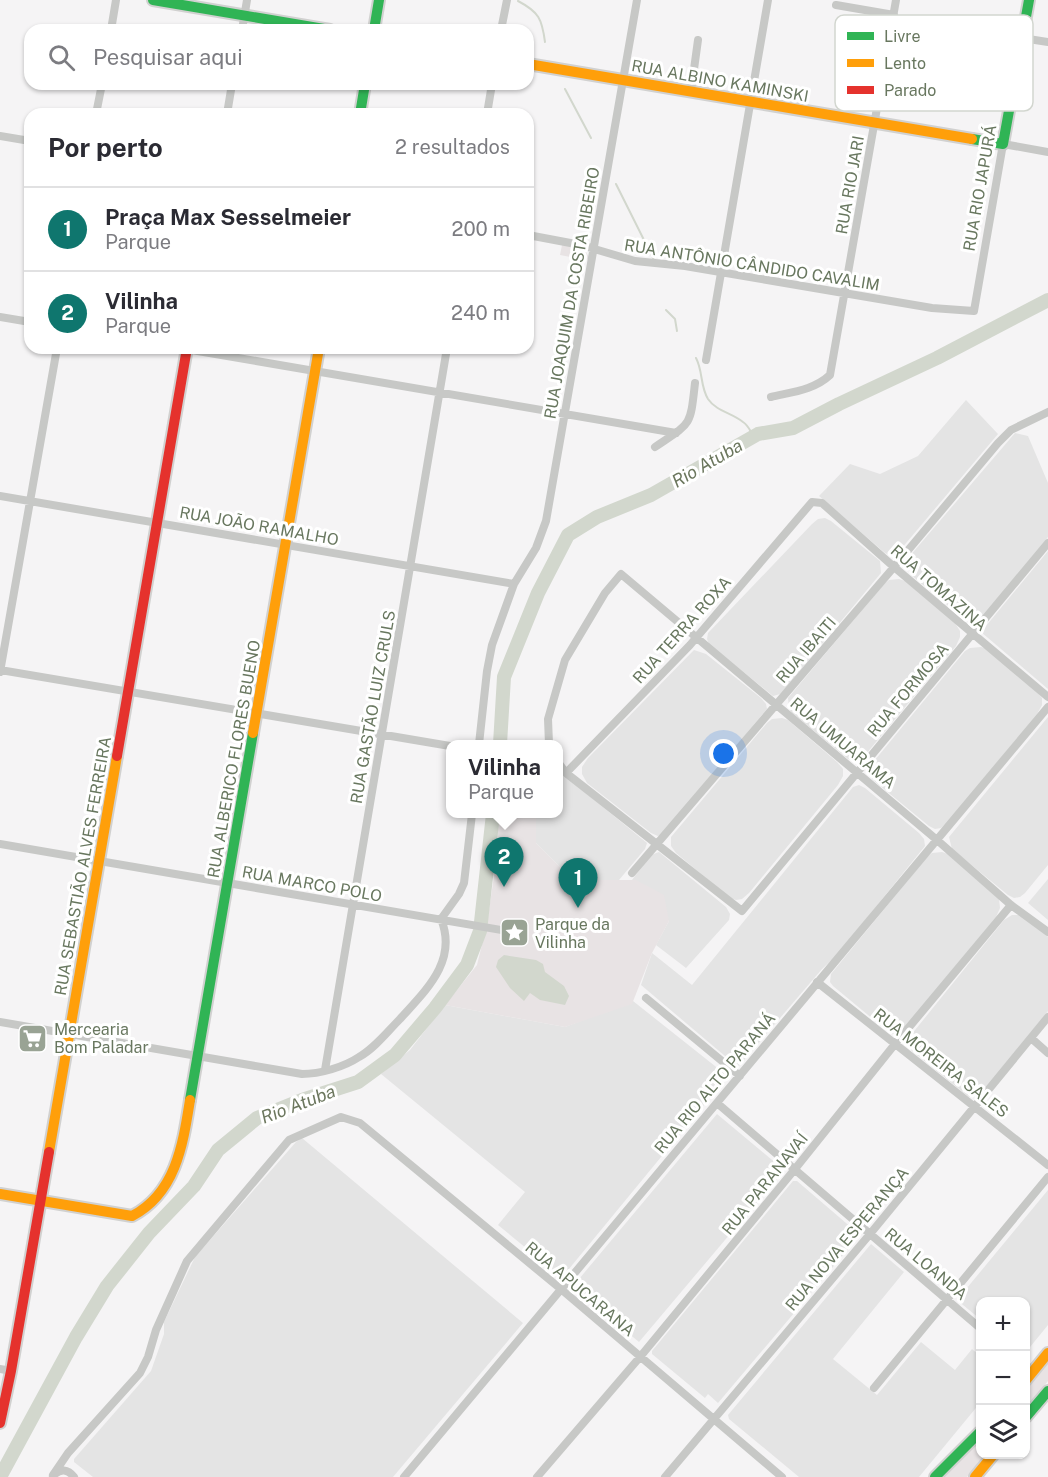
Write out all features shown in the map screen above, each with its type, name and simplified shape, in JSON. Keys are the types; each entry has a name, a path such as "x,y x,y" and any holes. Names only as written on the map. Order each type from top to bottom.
{"street":[{"path":"112,24 116,0"},
{"path":"153,0 296,24"},
{"path":"243,24 247,0"},
{"path":"375,24 379,0"},
{"path":"502,24 507,0"},
{"name":"RUA JOAQUIM DA COSTA RIBEIRO","path":"479,740 490,654 514,584 536,548 544,529 637,0"},
{"path":"706,360 768,0"},
{"name":"RUA RIO JARI","path":"894,15 896,0"},
{"name":"RUA RIO JAPURÁ","path":"1026,15 1029,0"},
{"path":"836,4 894,15"},
{"path":"691,91 698,40"},
{"path":"1033,40 1048,42"},
{"name":"RUA ALBINO KAMINSKI","path":"534,65 1048,152"},
{"path":"97,108 101,90"},
{"path":"228,108 231,90"},
{"path":"361,108 364,90"},
{"path":"488,108 491,90"},
{"name":"RUA RIO JARI","path":"771,397 817,385 830,375 877,111"},
{"name":"RUA RIO JAPURÁ","path":"974,311 1009,111"},
{"path":"0,136 24,140"},
{"name":"RUA ANTÔNIO CÂNDIDO CAVALIM","path":"534,237 595,249 635,261 685,266 932,309 974,311"},
{"path":"0,317 24,321"},
{"path":"56,354 0,671 446,745"},
{"name":"RUA SEBASTIÃO ALVES FERREIRA","path":"0,1423 6,1370 40,1202 184,354"},
{"path":"219,354 676,433"},
{"name":"RUA ALBERICO FLORES BUENO","path":"40,1202 132,1216 143,1209 174,1173 184,1136 198,1057 319,354"},
{"name":"RUA GASTÃO LUIZ CRULS","path":"325,1070 446,354"},
{"path":"655,447 685,426 690,419 695,383"},
{"name":"RUA IBAITI","path":"632,873 998,443 1011,430 1048,412"},
{"name":"RUA JOÃO RAMALHO","path":"0,496 514,584"},
{"name":"RUA TOMAZINA","path":"812,502 822,503 1048,697"},
{"name":"RUA TERRA ROXA","path":"566,772 696,638 812,502"},
{"name":"RUA FORMOSA","path":"657,844 742,911 1048,543"},
{"name":"RUA UMUARAMA","path":"549,740 548,719 565,660 604,593 621,574 1011,905 1048,932"},
{"name":"RUA RIO ALTO PARANÁ","path":"404,1477 1048,707"},
{"path":"563,768 657,844"},
{"path":"0,1022 302,1074 325,1070 354,1060 368,1051 428,987 436,975 446,951 447,933 441,920 464,883 471,818"},
{"name":"RUA MARCO POLO","path":"0,844 513,932"},
{"name":"RUA PARANAVAÍ","path":"537,1477 640,1357 1011,905"},
{"name":"RUA MOREIRA SALES","path":"818,982 1048,1166"},
{"path":"646,998 740,1076"},
{"name":"RUA NOVA ESPERANÇA","path":"665,1477 870,1234 1048,1017"},
{"path":"1031,1038 1048,1053"},
{"name":"RUA LOANDA","path":"717,1103 976,1324"},
{"name":"RUA APUCARANA","path":"68,1453 141,1373 156,1330 187,1261 289,1140 341,1117 360,1123 562,1290 782,1477"},
{"path":"874,1388 1048,1177"},
{"path":"0,1194 40,1202"},
{"path":"1030,1370 1048,1353"},
{"path":"1030,1413 1048,1391"},
{"path":"935,1477 976,1437"},
{"path":"68,1453 72,1475"},
{"path":"53,1476 68,1453"},
{"path":"975,1477 991,1459"},
{"path":"53,1476 61,1471 72,1475"}],"shaded area":[{"path":"562,245 582,249 589,259 582,261 560,255"},
{"path":"966,400 998,434 896,555 891,556 885,553 819,496 850,464 880,474 918,456"},
{"path":"1015,433 1028,436 1048,483 1048,537 974,627 911,575 909,557"},
{"path":"825,518 880,561 881,573 784,690 773,696 709,644 708,633 812,524 818,519"},
{"path":"1048,551 1048,689 981,632"},
{"path":"889,580 905,581 955,623 960,631 960,637 956,646 866,754 859,761 853,761 791,712 788,698 884,584"},
{"path":"981,647 987,649 1036,691 1042,698 1042,705 948,822 941,828 935,829 873,780 870,775 870,766 965,651"},
{"path":"694,650 706,654 761,698 767,709 658,836 587,783 582,774 582,767 588,758"},
{"path":"1048,717 1048,865 1025,893 1014,898 952,849 949,837"},
{"path":"772,719 788,720 837,762 843,769 843,776 749,893 742,899 736,900 730,898 676,853 671,846 671,837 767,723"},
{"path":"563,774 647,843 645,849 619,880 596,880 562,869 536,843 536,818 563,818"},
{"path":"859,785 919,833 924,839 925,846 836,956 822,969 738,1067 641,985 652,953 692,985 853,787"},
{"path":"499,818 536,818 536,843 562,869 596,880 636,880 664,895 669,921 652,953 632,1004 565,1027 445,1005 477,965 487,924 496,862"},
{"path":"659,852 726,907 730,914 729,920 686,968 656,945 669,921 632,880 651,855"},
{"path":"932,853 948,854 999,899 1000,908 996,917 906,1026 899,1033 891,1034 833,986 830,982 831,974 927,857"},
{"path":"1048,879 1048,920 1028,903"},
{"path":"1012,915 1019,915 1028,920 1048,937 1048,1011 983,1090 976,1096 969,1097 912,1051 907,1040 1004,920"},
{"path":"504,955 536,960 543,964 545,972 564,986 569,996 565,1005 540,1000 530,993 524,1001 510,988 496,967 498,960"},
{"path":"633,1001 725,1074 726,1078 564,1275 560,1276 498,1225 525,1192 381,1074 410,1050 445,1005 565,1027"},
{"path":"717,1114 784,1170 639,1342 574,1288 574,1285"},
{"path":"302,1138 523,1323 393,1477 93,1477 74,1462 74,1459 151,1371 164,1334 164,1322 195,1257"},
{"path":"793,1181 797,1181 860,1235 718,1403 708,1394 705,1398 652,1354 652,1351"},
{"path":"1048,1190 1048,1325 1030,1347 1030,1297 976,1297 976,1316 957,1300"},
{"path":"871,1244 904,1272 833,1359 877,1395 921,1342 955,1370 972,1349 976,1352 976,1408 919,1477 799,1477 729,1419 728,1415"},
{"path":"1048,1361 1048,1381 1030,1402 1030,1383"},
{"path":"976,1443 976,1459 983,1459 967,1477 942,1477"}],"waterway":[{"path":"518,1 531,9 538,17 545,42"},
{"path":"565,89 591,138"},
{"path":"616,184 654,260"},
{"name":"Rio Atuba","path":"500,740 504,677 538,593 568,535 597,517 651,495 758,434 793,428 937,358 1048,300"},
{"path":"666,310 675,319 677,331"},
{"path":"696,358 708,399 715,406 739,419 754,437"},
{"name":"Rio Atuba","path":"0,1477 76,1337 107,1286 149,1233 194,1186 218,1150 257,1118 302,1100 358,1082 395,1055 435,1008 467,965 480,931 493,818"}],"traffic: fast":[{"path":"153,0 295,24"},
{"path":"375,24 379,0"},
{"path":"1026,15 1029,0"},
{"path":"361,108 364,90"},
{"path":"972,139 1003,144 1009,111"},
{"path":"190,1100 253,733"},
{"path":"1030,1412 1048,1391"},
{"path":"935,1477 976,1436"}],"traffic: slow":[{"path":"534,65 972,139"},
{"path":"253,733 318,354"},
{"path":"49,1152 117,756"},
{"path":"0,1194 132,1216 147,1206 168,1181 180,1150 190,1100"},
{"path":"1030,1375 1048,1353"},
{"path":"975,1477 990,1459"}],"traffic: jam":[{"path":"117,756 186,354"},
{"path":"0,1423 49,1152"}],"place":[{"name":"Vilinha","path":"504,887"},
{"name":"Praça Max Sesselmeier","path":"578,908"},
{"name":"Parque da Vilinha","path":"514,933"},
{"name":"Mercearia Bom Paladar","path":"33,1038"}]}
